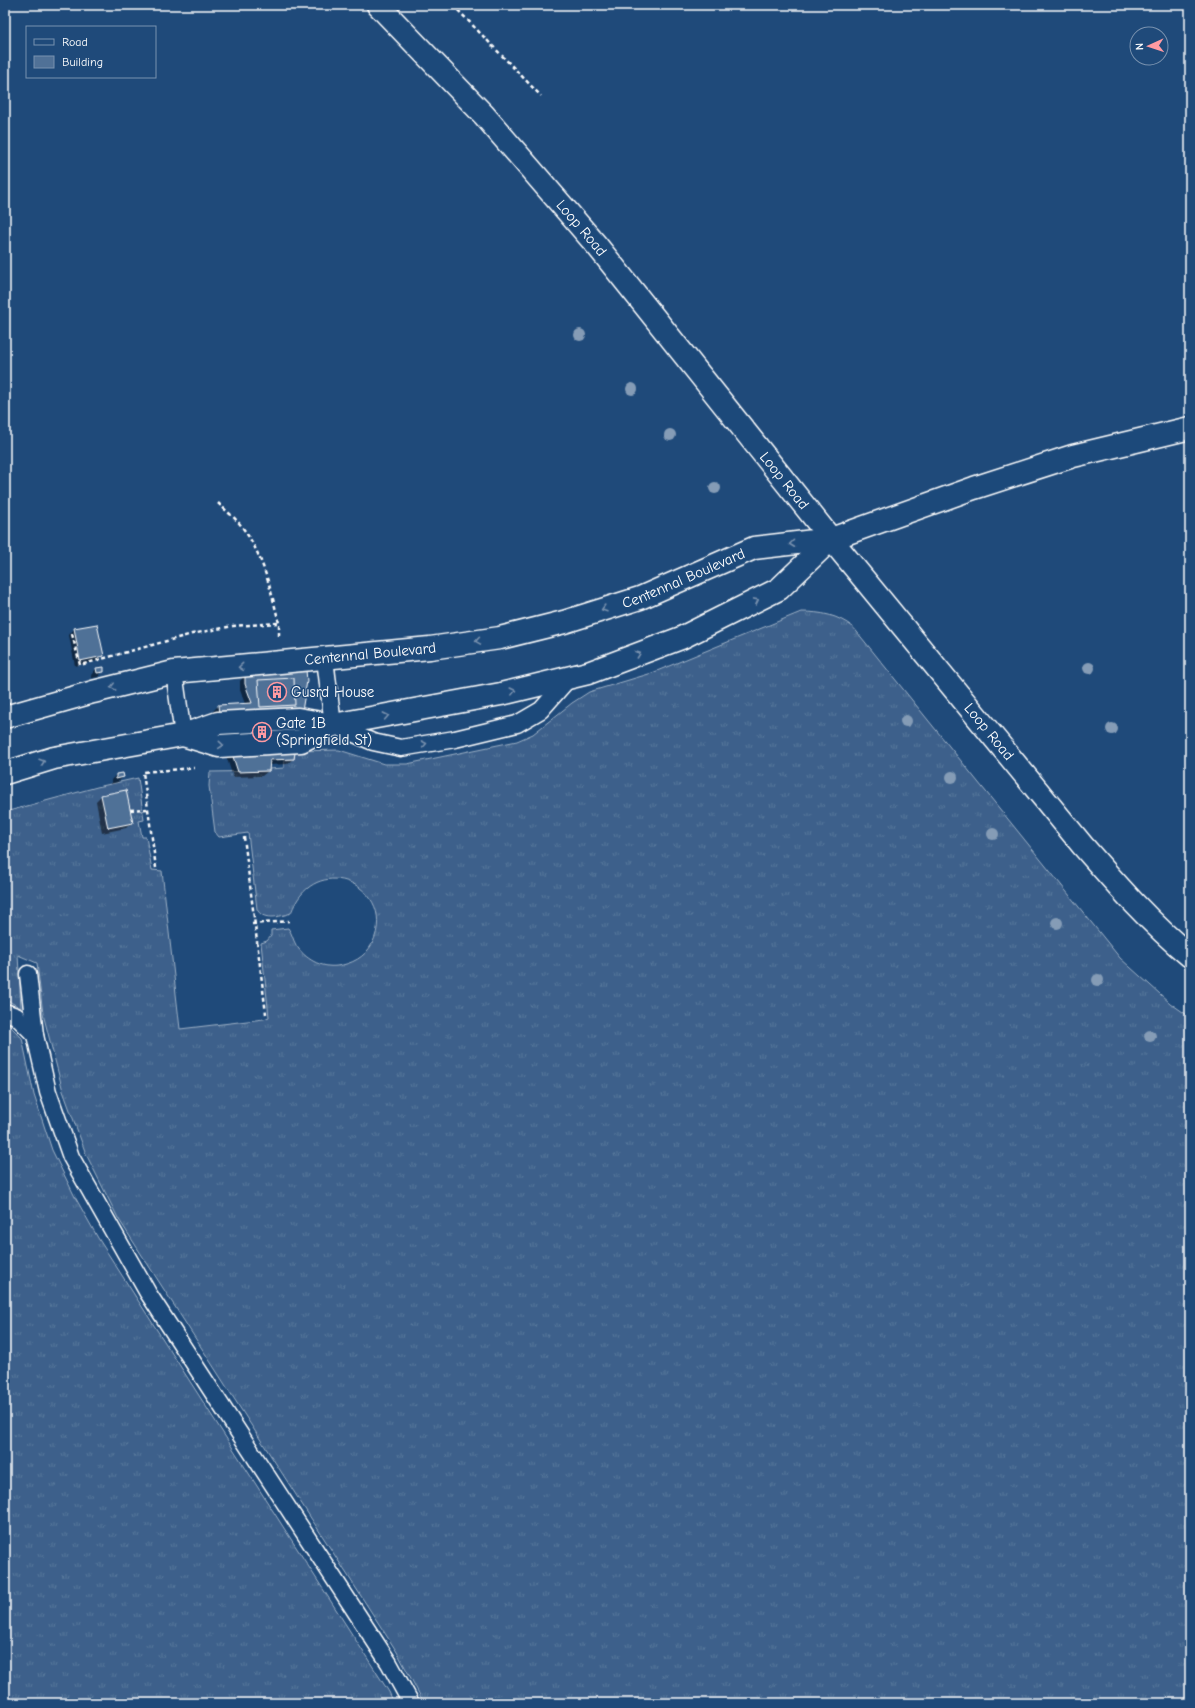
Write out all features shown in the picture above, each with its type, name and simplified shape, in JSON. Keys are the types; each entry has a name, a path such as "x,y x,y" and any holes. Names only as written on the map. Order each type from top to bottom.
{"street":[{"name":"Loop Road","path":"378,5 484,115 535,172 598,247 831,539 1083,846 1125,894 1165,935 1190,956"},
{"path":"5,773 54,758 183,735 219,746 272,744 301,740 333,725 493,695 588,673 681,638 779,590 831,539 974,488 1073,456 1190,428"},
{"name":"Centennal Boulevard","path":"5,717 93,692 174,672 430,648 507,636 564,622 640,598 754,548 831,539"}],"lane":[{"path":"325,659 333,725 373,742 401,748 455,739 517,724 541,710 570,677"},
{"path":"174,672 183,735"},
{"path":"28,974 35,1035 48,1092 71,1157 148,1293 390,1663 411,1703"},
{"path":"5,1012 16,1016 35,1035"}],"path":[{"path":"453,5 541,96"},
{"path":"218,503 242,527 254,546 265,572 279,623"},
{"path":"143,772 156,868"},
{"path":"130,810 148,809"},
{"path":"244,837 266,1014"},
{"path":"254,924 289,921"}],"green space":[{"path":"801,612 829,615 853,627 1120,958 1170,1003 1190,1017 1190,1703 424,1703 397,1652 118,1218 86,1154 63,1091 43,1014 37,963 18,955 21,1008 5,999 5,812 97,787 138,778 144,820 139,821 142,837 146,837 152,870 162,871 180,1029 264,1019 269,1017 261,943 267,941 271,936 271,930 288,928 296,945 314,962 325,966 343,965 358,959 366,953 372,944 378,924 375,906 365,892 351,883 335,879 318,882 303,893 291,913 282,916 267,917 259,913 257,909 248,833 219,837 215,832 209,786 210,772 269,771 269,769 284,768 284,760 294,759 295,751 339,750 384,764 407,764 517,741 533,734 572,703 589,692 652,673"},
{"path":"5,1021 22,1038 34,1095 52,1150 75,1197 98,1238 389,1692 394,1703 5,1703"}],"building":[{"path":"97,624 104,656 80,661 74,628"},
{"path":"104,667 104,672 97,673 96,668"},
{"name":"Gate 1B (Springfield St)","path":"306,670 307,681 294,759 270,760 269,771 238,772 219,713 218,705 252,703 245,684 245,674"},
{"name":"Gusrd House","path":"294,678 295,705 260,707 258,680"},
{"path":"123,773 124,777 116,779 116,774"},
{"path":"126,790 133,823 108,828 101,795"}],"place":[{"name":"Gusrd House","path":"277,692"},
{"name":"Gate 1B (Springfield St)","path":"262,732"}]}
